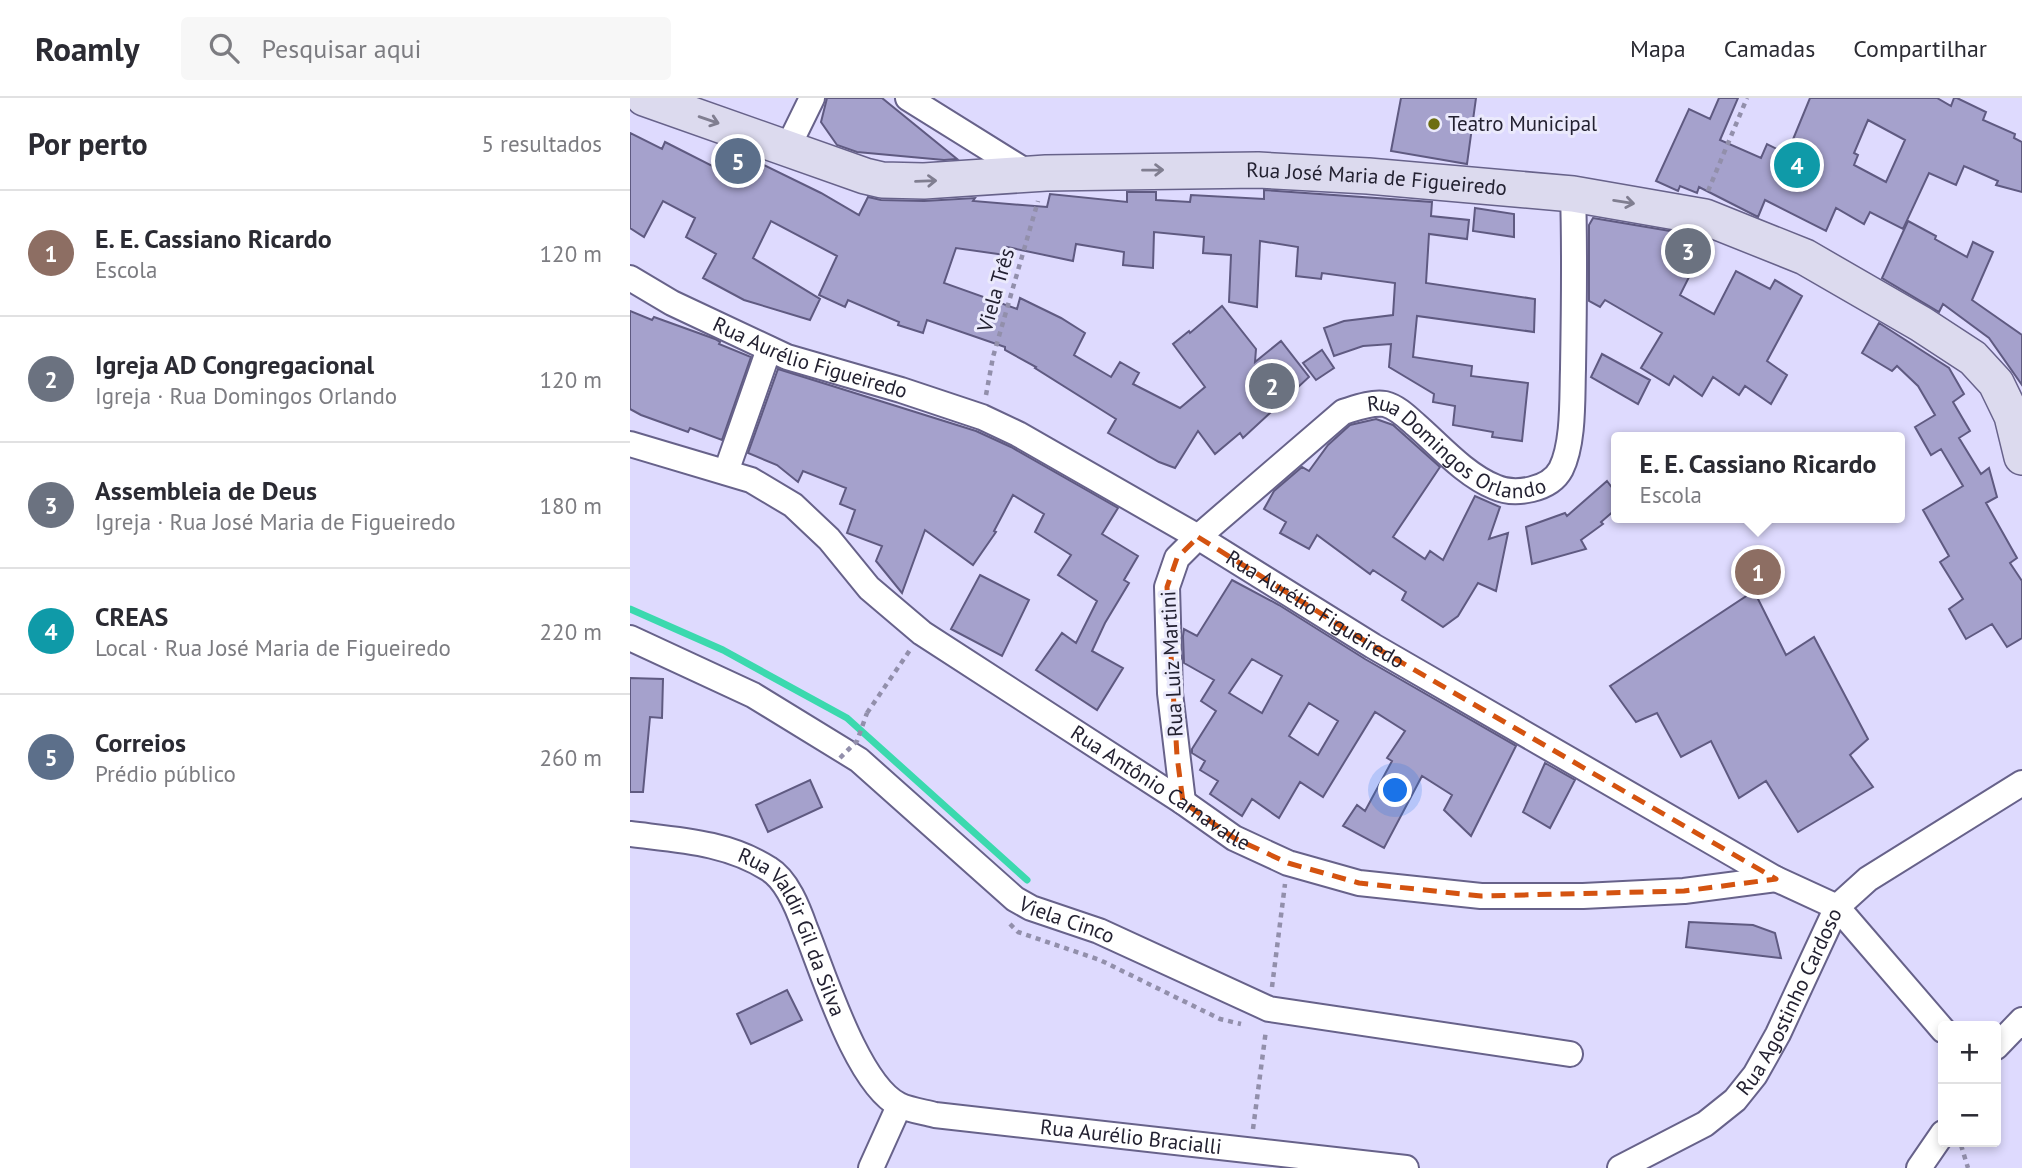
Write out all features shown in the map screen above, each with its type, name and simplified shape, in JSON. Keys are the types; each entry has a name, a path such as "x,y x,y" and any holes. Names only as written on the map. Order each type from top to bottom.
{"main road":[{"name":"Rua José Maria de Figueiredo","path":"644,98 882,180 924,181 1038,173 1258,170 1368,176 1573,194 1705,217 1805,257 1921,324 1973,358 1996,383 2012,415 2022,457"}],"street":[{"path":"788,147 812,98"},
{"path":"908,98 1038,173"},
{"name":"Rua Domingos Orlando","path":"1198,537 1343,412 1372,404 1385,404 1401,412 1469,471 1495,488 1518,491 1536,488 1552,481 1562,468 1571,428 1575,247 1573,194"},
{"name":"Rua Aurélio Figueiredo","path":"630,278 671,303 787,357 982,417 1017,434 1198,537 1373,646 1776,879 1837,908 1938,1024"},
{"path":"726,472 769,349"},
{"name":"Rua Antônio Carnavalle","path":"630,444 751,480 793,505 829,539 869,588 922,633 1234,838 1288,863 1359,883 1481,896 1583,896 1684,891 1776,879"},
{"name":"Rua Luiz Martini","path":"1183,802 1170,693 1167,587 1177,558 1198,537"},
{"name":"Viela Cinco","path":"630,638 753,695 859,760 1015,899 1031,908 1099,932 1269,1009 1570,1054"},
{"name":"Rua Agostinho Cardoso","path":"1620,1168 1705,1124 1735,1100 1755,1075 1778,1034 1837,908 1868,879 2022,783"},
{"name":"Rua Valdir Gil da Silva","path":"630,834 717,845 771,870 787,889 799,912 863,1066 878,1089 899,1106"},
{"path":"2001,1042 2022,1020"},
{"path":"871,1168 899,1106"},
{"name":"Rua Aurélio Bracialli","path":"899,1106 935,1115 1406,1168"},
{"path":"1919,1168 1938,1140"}],"path":[{"path":"1706,195 1747,98"},
{"name":"Viela Três","path":"982,417 993,357 1038,173"},
{"path":"840,758 857,741 867,713 922,633"},
{"path":"1962,1147 1968,1168"}],"highlighted area":[{"path":"1198,537 1373,646 1776,879 1684,891 1481,896 1359,883 1288,863 1234,838 1183,802 1177,756 1167,587 1177,558"}],"building":[{"path":"827,98 882,98 957,159 857,152 837,145 821,122"},
{"name":"Teatro Municipal","path":"1401,98 1476,98 1467,164 1391,151"},
{"path":"1719,98 1738,98 1720,140 1761,158 1767,144 1787,154 1810,98 1937,98 1951,106 1954,98 1957,98 1986,112 1983,120 2015,134 2014,138 2022,142 2022,192 1996,185 1998,181 1964,166 1956,185 1929,173 1903,229 1870,212 1864,224 1836,208 1826,231 1765,200 1758,217 1699,187 1697,193 1680,186 1678,191 1656,181 1689,109 1710,119","holes":["1868,120 1905,140 1886,182 1854,165 1858,155 1854,153"]},
{"path":"630,133 662,149 665,142 720,170 730,150 735,151 821,193 859,215 868,197 924,201 975,198 973,201 1047,207 1050,194 1127,202 1127,192 1156,192 1156,200 1190,202 1191,195 1264,199 1264,190 1432,202 1431,216 1469,220 1467,239 1429,234 1426,283 1535,299 1534,332 1417,316 1413,357 1472,366 1471,376 1528,383 1522,441 1492,437 1493,432 1453,425 1455,406 1433,402 1434,394 1389,367 1391,344 1363,346 1334,356 1324,328 1344,321 1393,315 1395,283 1322,273 1321,279 1296,276 1298,247 1260,241 1257,307 1229,302 1231,255 1203,253 1204,237 1154,232 1153,268 1123,265 1124,252 1076,244 1073,261 1007,247 1005,255 956,248 944,283 1017,309 1020,298 1061,318 1085,333 1074,355 1111,377 1120,362 1139,373 1133,384 1180,408 1205,387 1173,344 1222,306 1256,349 1255,362 1281,341 1309,377 1243,438 1240,433 1215,454 1198,431 1175,468 1108,433 1116,419 1005,350 1005,347 927,320 923,333 898,325 899,322 848,300 845,307 819,295 837,256 771,221 753,258 820,299 810,320 744,300 703,278 716,254 686,237 695,218 663,201 644,237 630,228"},
{"path":"1475,208 1514,214 1514,237 1473,231"},
{"path":"1593,218 1676,232 1704,247 1680,295 1714,314 1736,271 1770,289 1775,280 1802,296 1767,361 1787,375 1771,404 1745,386 1739,395 1713,377 1702,396 1674,376 1669,385 1641,368 1662,333 1605,300 1600,307 1589,301 1589,225"},
{"path":"1908,221 1967,257 1973,242 1993,252 1972,300 2022,335 2022,385 1989,338 1943,304 1939,312 1882,278"},
{"path":"630,311 715,339 719,344 751,357 722,440 690,428 688,432 630,409"},
{"path":"1879,323 1949,368 1964,394 1953,402 1970,431 1959,438 1981,474 1989,468 1997,497 1986,503 2017,558 2010,563 2022,581 2022,638 2007,647 1992,624 1966,639 1949,609 1963,599 1940,562 1949,556 1923,510 1963,486 1941,449 1931,455 1915,427 1935,415 1918,386 1897,366 1892,371 1862,353"},
{"path":"1322,350 1334,368 1316,380 1303,363"},
{"path":"1602,354 1650,380 1638,404 1591,377"},
{"path":"778,369 976,431 1011,447 1118,508 1102,534 1138,556 1124,580 1129,583 1092,651 1123,668 1097,710 1036,670 1062,633 1076,643 1097,601 1058,575 1071,555 1035,532 1044,514 1013,495 994,531 996,532 973,565 925,530 902,593 876,561 882,546 847,533 855,510 840,504 846,488 803,471 798,482 777,465 748,453"},
{"path":"1376,419 1393,425 1440,467 1393,537 1425,559 1430,551 1443,560 1475,496 1500,507 1489,539 1508,533 1496,591 1478,583 1458,616 1443,627 1402,600 1406,592 1373,570 1370,574 1317,535 1309,549 1280,533 1286,522 1264,509 1274,491 1302,467 1309,471 1328,445 1350,425"},
{"path":"1607,481 1611,486 1611,513 1601,522 1603,524 1581,540 1586,549 1532,564 1526,527 1565,513 1567,516"},
{"path":"980,575 1029,600 1002,656 951,629"},
{"path":"1232,580 1279,605 1365,659 1516,746 1471,836 1444,810 1452,795 1422,776 1384,848 1343,826 1357,805 1365,811 1392,761 1387,758 1405,731 1375,712 1323,797 1300,782 1279,818 1252,799 1242,816 1210,794 1218,781 1200,770 1205,761 1192,753 1192,749 1216,711 1201,701 1214,680 1184,663 1184,629 1197,636","holes":["1252,659 1282,676 1262,713 1229,693","1309,703 1338,721 1318,755 1289,736"]},
{"path":"1754,591 1786,655 1814,637 1868,739 1850,755 1873,787 1798,832 1766,781 1739,798 1711,741 1681,757 1657,713 1636,722 1610,686"},
{"path":"630,678 663,679 662,718 650,717 643,792 630,792"},
{"path":"1545,763 1575,780 1550,828 1523,812"},
{"path":"810,780 822,807 768,832 756,805"},
{"path":"1689,922 1753,925 1775,933 1781,958 1686,947"},
{"path":"787,990 802,1020 751,1044 737,1014"}],"waterway":[{"path":"630,609 723,650 847,718 1027,880"}],"place":[{"name":"Teatro Municipal","path":"1434,124"},
{"name":"Correios","path":"738,161"},
{"name":"CREAS","path":"1797,165"},
{"name":"Assembleia de Deus","path":"1688,251"},
{"name":"Igreja AD Congregacional","path":"1272,386"},
{"name":"E. E. Cassiano Ricardo","path":"1758,572"}]}
